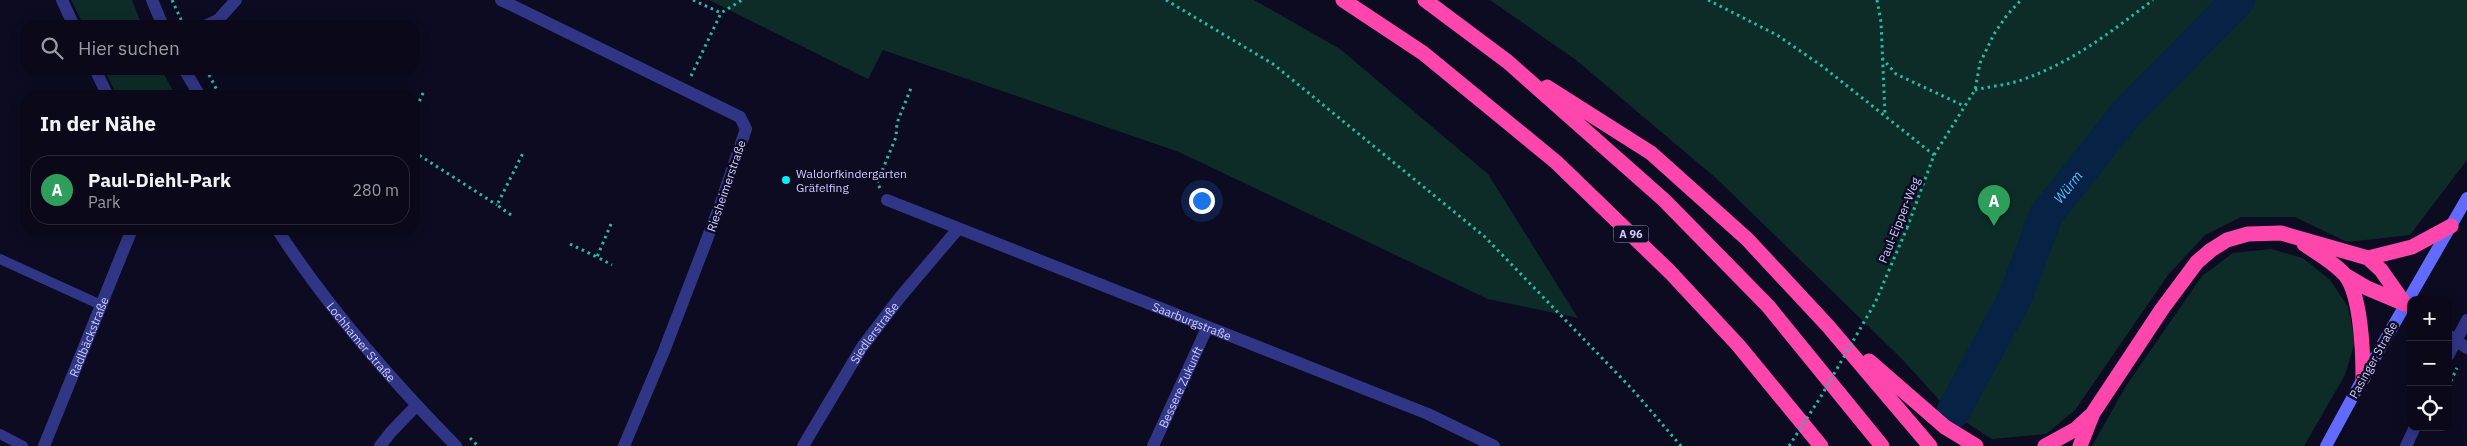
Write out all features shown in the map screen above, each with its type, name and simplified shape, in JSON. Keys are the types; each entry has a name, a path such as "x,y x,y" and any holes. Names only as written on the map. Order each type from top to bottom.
{"highway":[{"name":"A 96","path":"1343,0 1423,53 1556,162 1670,272 1738,346 1818,444"},
{"path":"1425,0 1508,62 1651,153 1747,239 1828,326 1930,446"},
{"path":"1508,62 1664,200 1768,306 1882,446"},
{"path":"2368,258 2412,247 2451,226"},
{"path":"2080,446 2093,413 2162,309 2197,262 2227,240 2248,234 2281,233 2368,258 2381,270 2407,305"},
{"path":"2297,238 2345,275 2367,288 2407,306"},
{"path":"2345,275 2357,304 2363,348 2363,378"},
{"path":"1828,326 1945,427 1976,446"},
{"path":"2045,446 2076,429 2093,413"}],"main road":[{"name":"Pasinger Straße","path":"2413,296 2467,198"},
{"name":"Pasinger Straße","path":"2326,446 2363,378 2407,308"}],"street":[{"path":"62,0 71,20"},
{"path":"152,0 160,20"},
{"path":"218,20 236,0"},
{"name":"Riesheimerstraße","path":"501,0 740,117 746,129 706,244 624,446"},
{"path":"98,75 105,90"},
{"path":"188,75 196,90"},
{"name":"Saarburgstraße","path":"887,200 1428,414 1494,446"},
{"name":"Siedlerstraße","path":"804,446 862,346 901,296 958,229"},
{"name":"Radlbäckstraße","path":"44,446 130,235"},
{"name":"Lochhamer Straße","path":"281,235 321,292 416,406 456,446"},
{"path":"2467,320 2452,337 2467,348"},
{"name":"Bessere Zukunft","path":"1153,446 1207,328"},
{"path":"380,446 390,432 416,406"},
{"path":"2406,446 2413,431"}],"lane":[{"path":"0,259 101,305"},
{"path":"0,434 23,446"}],"path":[{"path":"172,0 181,20"},
{"path":"693,0 721,13"},
{"path":"686,89 721,13 742,0"},
{"path":"1166,0 1273,64 1485,236 1632,389 1681,446"},
{"path":"1708,0 1777,35 1822,66 1934,155"},
{"path":"1877,0 1882,22 1885,115"},
{"name":"Paul-Eipper-Weg","path":"1789,446 1820,398 1874,303 1907,228 1934,155 1975,90 1980,63 1994,34 2007,14 2021,0"},
{"path":"1975,90 2024,80 2072,57 2092,46 2153,0"},
{"path":"1882,58 1896,74 1964,106"},
{"path":"209,75 217,90"},
{"path":"887,200 878,183 896,137 897,123 911,88"},
{"path":"420,100 424,91"},
{"path":"497,205 524,152"},
{"path":"420,156 511,215"},
{"path":"597,257 611,224"},
{"path":"570,244 612,265"},
{"path":"469,437 478,446"}],"green space":[{"path":"71,0 132,0 140,20 81,20"},
{"path":"709,0 1254,0 1340,49 1488,174 1578,318 1488,299 1179,152 883,50 868,79"},
{"path":"1490,0 2467,0 2467,160 2410,235 2347,242 2295,217 2241,217 2205,235 2168,275 2075,410 2046,434 1992,439 1950,412 1903,360 1717,179 1576,60"},
{"path":"107,75 164,75 173,90 114,90"},
{"path":"2271,249 2303,258 2330,280 2348,307 2355,342 2345,375 2304,446 2092,446 2126,386 2202,276 2233,253"}],"waterway":[{"name":"Würm","path":"1953,412 2015,298 2046,215 2125,115 2238,0"}],"place":[{"name":"Waldorfkindergarten Gräfelfing","path":"786,180"},
{"name":"Paul-Diehl-Park","path":"1994,226"}]}
